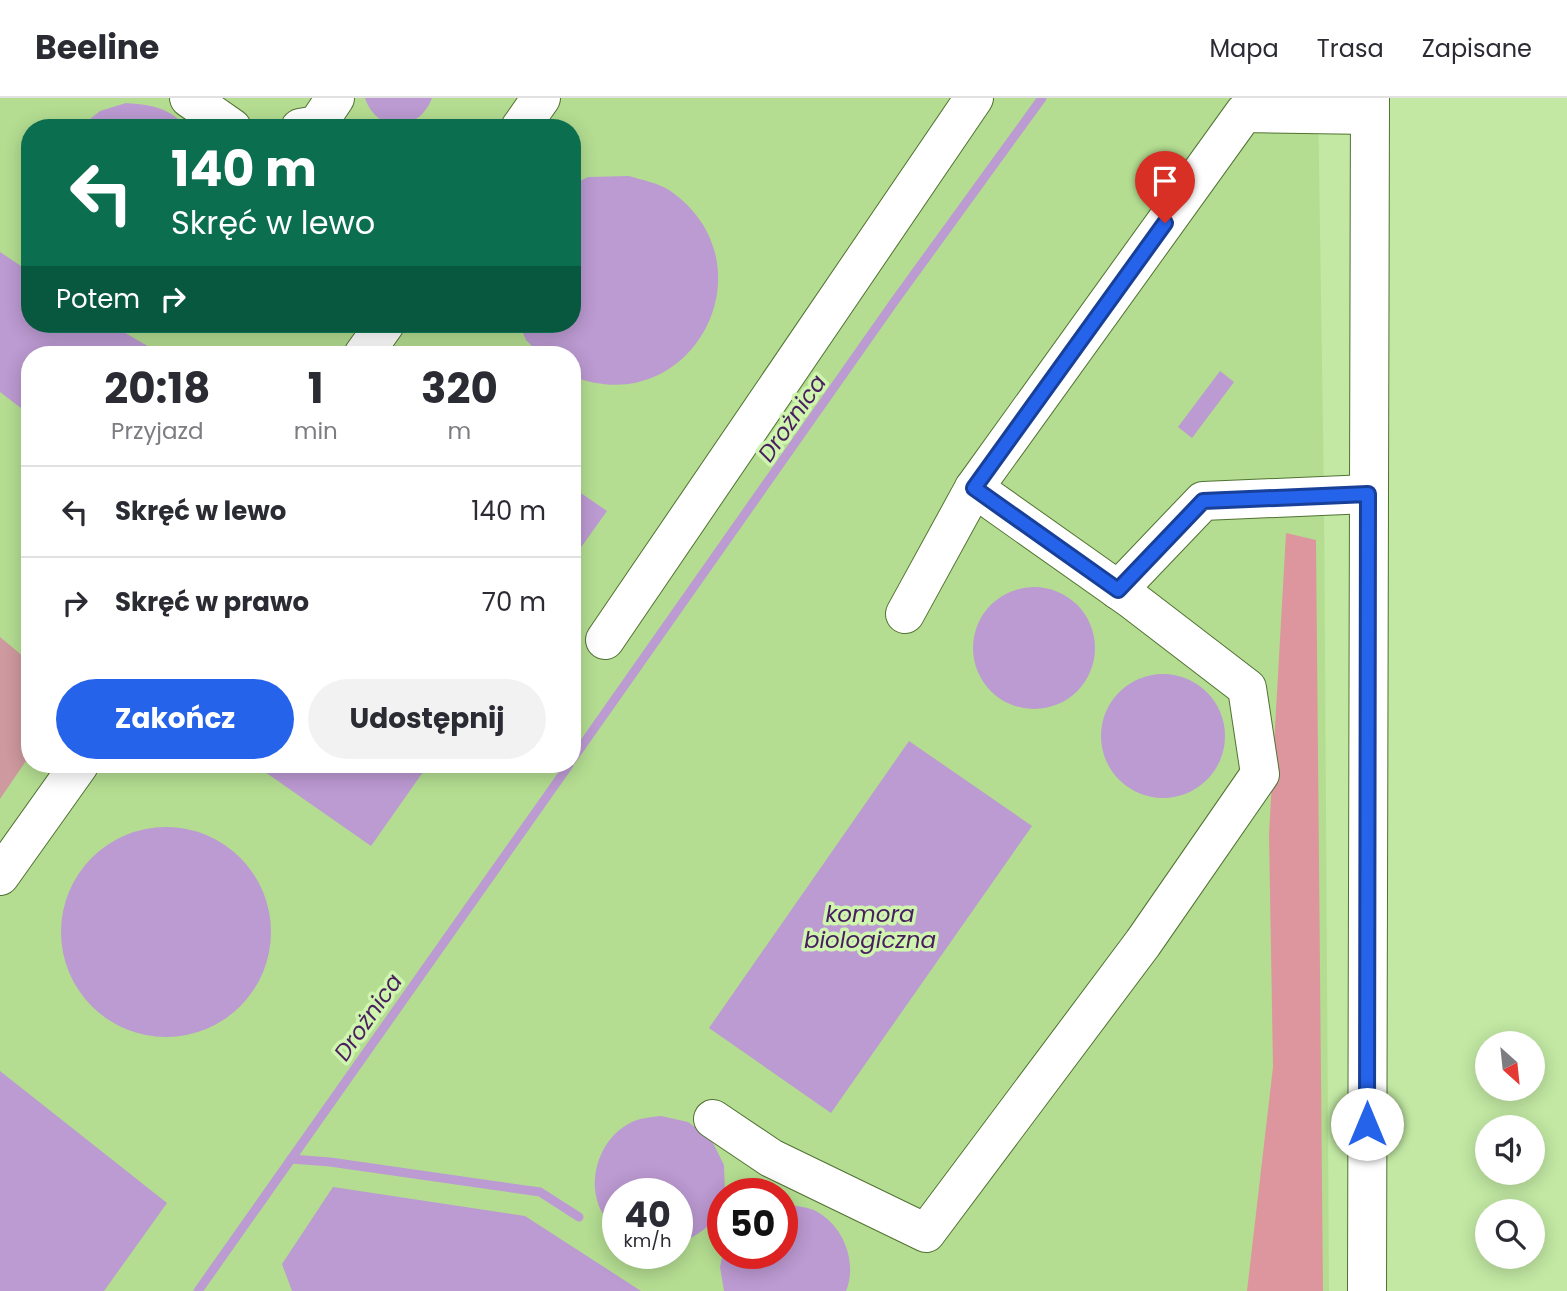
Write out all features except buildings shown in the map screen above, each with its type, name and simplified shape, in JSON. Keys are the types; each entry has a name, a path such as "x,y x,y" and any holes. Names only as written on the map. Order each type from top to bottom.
{"main road":[{"path":"189,98 219,119"},
{"path":"321,119 335,98"},
{"path":"526,119 541,98"},
{"path":"605,640 974,98"},
{"path":"905,614 974,488 1244,105 1370,106 1367,1291"},
{"path":"713,1119 771,1158 926,1233 1143,943 1260,774 1247,688 1118,590 974,488"},
{"path":"1118,590 1203,501 1368,494"},
{"path":"0,876 73,773"}],"shaded area":[{"path":"0,98 1318,98 1324,495 1329,1291 0,1291"},
{"path":"1286,533 1316,540 1323,1291 1247,1291 1273,1067 1269,834"},
{"path":"0,637 21,654 21,768 0,799"}],"water":[{"path":"365,98 432,98 426,110 416,119 381,119 371,110"},
{"path":"126,103 160,108 178,119 90,119 100,111"},
{"path":"629,176 669,190 700,221 716,257 717,294 706,328 684,357 653,377 615,385 581,378 581,346 532,346 523,333 581,333 581,180 588,177"},
{"path":"0,252 21,266 21,333 125,333 148,346 21,346 21,408 0,392"},
{"path":"1220,371 1234,382 1192,438 1178,427"},
{"path":"581,493 607,511 581,547"},
{"path":"1034,587 1057,592 1077,605 1090,625 1095,648 1090,671 1077,691 1057,704 1034,709 1011,704 991,691 978,671 973,648 978,625 991,605 1011,592"},
{"path":"1163,674 1187,679 1207,692 1220,712 1225,736 1220,760 1207,780 1187,793 1163,798 1139,793 1119,780 1106,760 1101,736 1106,712 1119,692 1139,679"},
{"name":"komora biologiczna","path":"909,741 1032,826 831,1113 709,1028"},
{"path":"266,773 422,773 371,846"},
{"path":"166,827 206,835 240,858 263,892 271,932 263,972 240,1006 206,1029 166,1037 126,1029 92,1006 69,972 61,932 69,892 92,858 126,835"},
{"path":"0,1071 167,1203 104,1291 0,1291"},
{"path":"661,1116 688,1122 711,1139 724,1165 724,1178 707,1178 707,1227 693,1236 693,1178 602,1178 602,1212 600,1209 595,1177 601,1154 623,1127 644,1118"},
{"path":"333,1187 525,1216 602,1266 602,1269 607,1269 641,1291 292,1291 282,1264"},
{"path":"798,1206 814,1210 833,1224 849,1256 846,1291 724,1291 720,1269 798,1269"}],"waterway":[{"name":"Drożnica","path":"581,747 894,302 1042,98"},
{"name":"Drożnica","path":"198,1291 563,773"},
{"path":"291,1159 330,1162 540,1192 579,1217"}],"route":[{"path":"1165,223 974,488 1118,590 1203,501 1368,494 1367,1124"}]}
